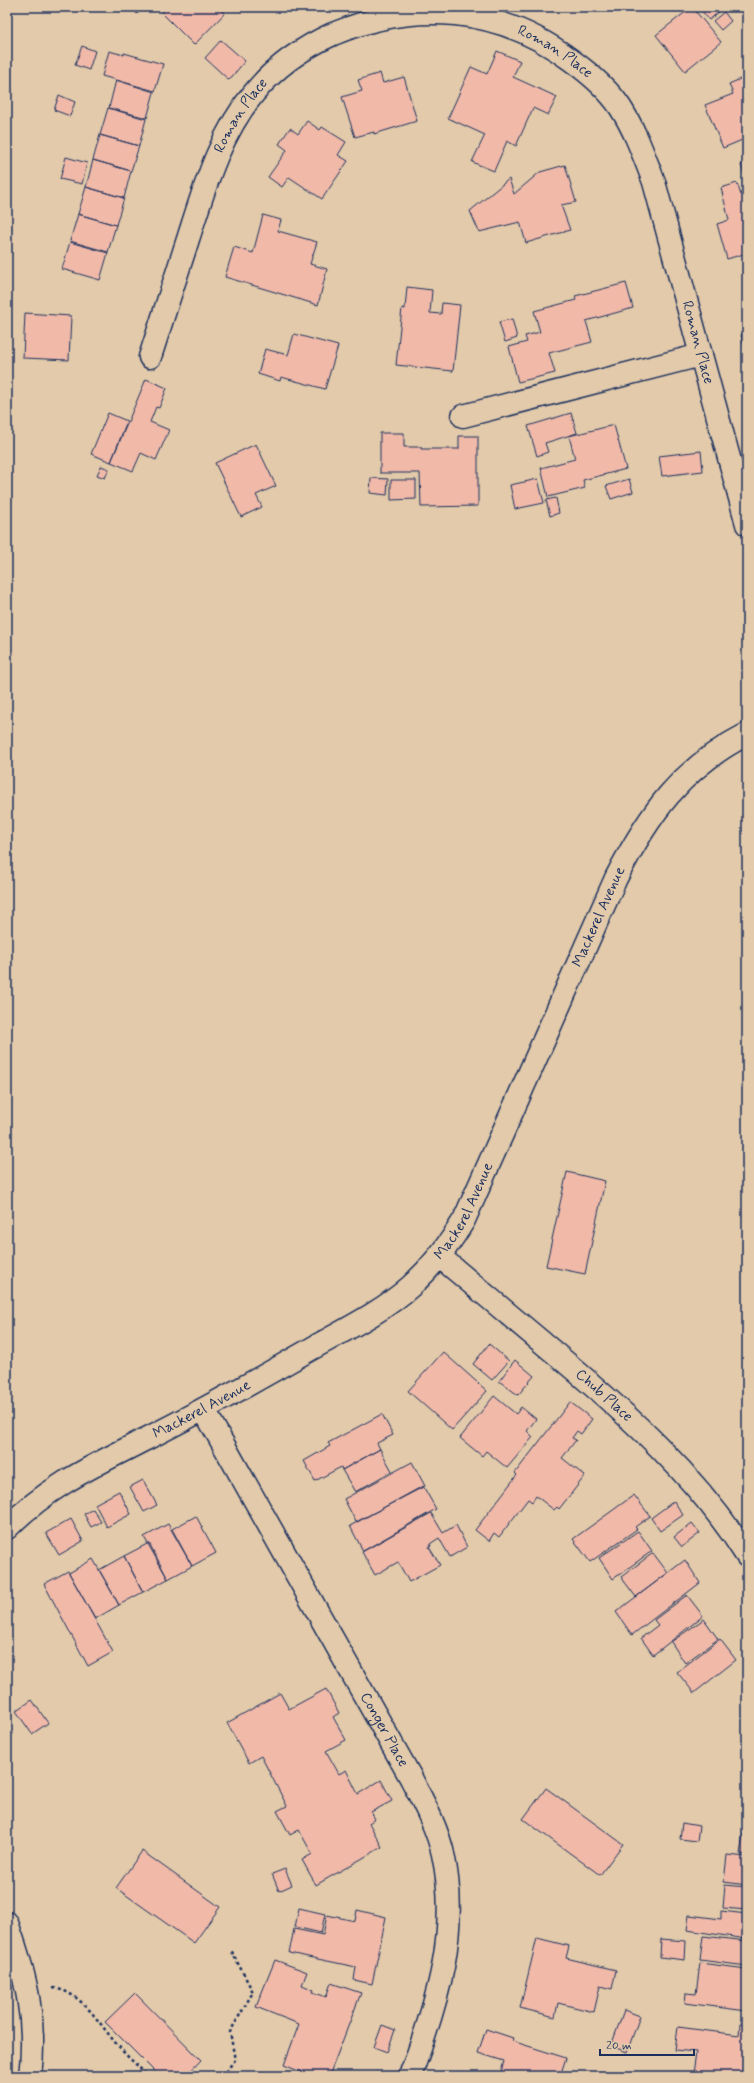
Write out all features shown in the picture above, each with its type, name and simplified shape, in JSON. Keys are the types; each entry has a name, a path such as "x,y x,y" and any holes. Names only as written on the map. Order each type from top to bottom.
{"street":[{"name":"Roman Place","path":"150,357 209,173 227,132 253,93 280,66 312,44 355,24 390,14 416,11 442,11 482,17 523,31 559,50 589,74 619,105 638,138 654,182 747,524"},
{"path":"463,416 701,355"},
{"name":"Mackerel Avenue","path":"7,1528 22,1513 65,1480 204,1410 395,1299 440,1256 464,1220 616,878 635,842 658,806 692,770 730,743 747,734"},
{"name":"Chub Place","path":"440,1256 639,1425 681,1468 734,1535 747,1556"},
{"name":"Conger Place","path":"204,1410 411,1778 430,1815 443,1853 449,1898 448,1939 440,1983 424,2037 410,2076"},
{"path":"7,1923 25,1984 32,2021 33,2047 30,2076"}],"path":[{"path":"222,2076 235,2060 230,2032 253,1992 231,1950"},
{"path":"25,1984 64,1990 84,2004 122,2050 147,2076"}],"building":[{"path":"131,7 144,7 137,14"},
{"path":"167,7 219,7 225,13 194,45 162,13"},
{"path":"692,7 721,42 685,71 656,35"},
{"path":"699,7 725,7 709,20"},
{"path":"724,12 731,21 721,30 713,21"},
{"path":"221,40 245,61 229,80 205,58"},
{"path":"82,46 95,51 89,70 75,65"},
{"path":"109,51 124,55 124,53 163,64 155,91 102,76"},
{"path":"497,51 520,61 513,77 557,97 548,115 533,108 516,146 507,141 494,171 472,162 485,135 448,118 471,67 487,74"},
{"path":"380,73 383,83 404,77 417,121 374,134 374,132 355,137 342,97 362,91 358,80"},
{"path":"747,76 747,138 723,148 705,105 733,94 729,84"},
{"path":"116,80 154,92 147,118 109,108"},
{"path":"59,95 75,102 70,116 54,110"},
{"path":"108,108 146,119 139,146 100,135"},
{"path":"307,121 320,130 322,127 346,142 338,155 348,161 322,199 289,177 282,187 268,177 287,150 279,144 290,128 298,134"},
{"path":"100,135 139,146 131,171 93,160"},
{"path":"66,157 87,163 82,184 60,179"},
{"path":"93,160 131,171 124,198 86,187"},
{"path":"747,163 747,184 741,165"},
{"path":"565,165 576,202 561,205 570,230 526,243 520,222 479,232 470,211 509,179 514,194 540,172"},
{"path":"737,183 741,195 747,193 747,253 727,259 717,224 729,220 721,188"},
{"path":"86,187 124,198 116,225 78,214"},
{"path":"78,214 116,225 108,252 70,241"},
{"path":"263,215 281,220 278,231 317,242 310,264 327,269 318,305 225,277 234,247 253,253"},
{"path":"70,242 108,253 100,280 62,269"},
{"path":"626,283 633,308 586,321 592,342 549,353 555,373 518,382 509,347 527,342 525,336 540,332 534,311 576,300 575,296"},
{"path":"407,287 432,290 430,313 441,314 442,303 460,305 453,371 396,365 402,308 405,309"},
{"path":"25,313 71,316 69,360 23,358"},
{"path":"512,319 517,338 505,342 499,322"},
{"path":"747,333 747,356 741,335"},
{"path":"294,334 338,346 325,389 281,377 280,381 258,374 265,349 288,355"},
{"path":"146,379 167,388 159,408 156,407 150,422 169,430 156,460 141,453 133,471 111,462"},
{"path":"108,413 127,421 111,462 91,454"},
{"path":"571,413 577,433 545,443 548,452 537,456 528,426"},
{"path":"614,425 626,469 583,480 585,488 548,497 541,468 575,459 569,436"},
{"path":"380,433 404,433 404,447 421,447 421,449 459,449 459,436 478,436 478,506 421,507 420,473 380,473"},
{"path":"256,444 276,486 256,495 262,507 241,517 215,463"},
{"path":"701,451 703,471 662,476 659,456"},
{"path":"101,466 109,469 105,478 97,475"},
{"path":"371,478 388,479 387,495 370,493"},
{"path":"538,479 544,503 515,509 510,485"},
{"path":"629,479 633,492 611,499 606,486"},
{"path":"391,480 416,480 416,499 391,500"},
{"path":"556,498 559,513 550,516 546,500"},
{"path":"567,1172 605,1181 585,1274 546,1266"},
{"path":"489,1344 509,1361 492,1380 473,1364"},
{"path":"443,1352 487,1391 452,1430 408,1391"},
{"path":"515,1360 534,1376 518,1395 499,1381"},
{"path":"494,1396 516,1414 521,1407 536,1419 527,1431 533,1437 507,1468 486,1451 482,1456 460,1438"},
{"path":"570,1402 592,1419 581,1434 577,1431 572,1438 576,1440 562,1458 585,1476 559,1509 557,1507 554,1510 536,1496 532,1502 528,1499 499,1537 494,1533 489,1541 475,1530 517,1475 515,1473"},
{"path":"382,1414 393,1435 377,1443 380,1449 342,1470 341,1467 315,1481 304,1461 330,1446 328,1443"},
{"path":"380,1449 392,1471 355,1492 342,1470"},
{"path":"412,1462 425,1486 356,1522 344,1499"},
{"path":"143,1480 157,1505 144,1512 130,1487"},
{"path":"423,1486 436,1509 363,1551 350,1526"},
{"path":"119,1491 131,1514 107,1527 95,1504"},
{"path":"634,1495 650,1516 635,1527 637,1529 590,1562 573,1539"},
{"path":"674,1501 683,1515 660,1531 651,1518"},
{"path":"93,1509 101,1522 91,1527 84,1514"},
{"path":"431,1513 443,1533 456,1525 467,1547 450,1557 439,1538 430,1544 431,1546 429,1547 440,1565 409,1582 398,1562 375,1575 362,1552"},
{"path":"196,1516 216,1553 192,1566 172,1529"},
{"path":"71,1519 83,1541 59,1555 46,1533"},
{"path":"692,1523 700,1533 682,1547 674,1537"},
{"path":"168,1524 192,1566 168,1579 144,1537"},
{"path":"638,1531 652,1551 613,1579 599,1558"},
{"path":"149,1543 168,1579 143,1592 124,1556"},
{"path":"653,1553 668,1573 636,1597 621,1577"},
{"path":"124,1556 143,1592 119,1605 99,1570"},
{"path":"93,1559 119,1605 95,1619 69,1573"},
{"path":"685,1560 700,1583 632,1635 616,1612"},
{"path":"68,1571 113,1652 88,1666 44,1584"},
{"path":"687,1595 703,1616 653,1655 641,1638 658,1625 654,1620"},
{"path":"704,1619 718,1639 685,1663 671,1642"},
{"path":"720,1639 736,1660 694,1693 677,1672"},
{"path":"326,1689 339,1713 333,1717 346,1740 326,1751 339,1774 346,1770 358,1794 381,1780 392,1801 371,1812 375,1819 369,1823 382,1847 316,1885 302,1860 312,1854 299,1830 290,1835 277,1811 287,1806 261,1756 249,1763 227,1723 280,1693 289,1709"},
{"path":"32,1700 48,1723 32,1734 16,1711"},
{"path":"546,1788 623,1844 600,1875 523,1819"},
{"path":"682,1823 699,1826 697,1841 680,1839"},
{"path":"744,1828 747,1828 747,1855 740,1854"},
{"path":"142,1851 220,1907 194,1943 116,1888"},
{"path":"727,1855 747,1857 747,1885 724,1882"},
{"path":"285,1869 292,1885 279,1891 272,1874"},
{"path":"725,1885 747,1887 747,1910 723,1908"},
{"path":"299,1908 325,1914 321,1933 295,1927"},
{"path":"357,1910 386,1917 372,1984 354,1980 356,1967 289,1953 294,1929 323,1935 327,1915 355,1921"},
{"path":"721,1911 747,1914 747,1939 687,1930 689,1915 721,1919"},
{"path":"703,1936 747,1941 747,1966 700,1960"},
{"path":"537,1938 569,1946 566,1958 616,1970 612,1989 600,1986 594,2012 558,2003 555,2017 520,2008"},
{"path":"661,1939 686,1941 685,1960 660,1957"},
{"path":"275,1960 307,1972 302,1985 314,1990 313,1992 326,1997 331,1983 361,1993 329,2076 311,2076 284,2065 299,2024 256,2007"},
{"path":"700,1963 747,1969 747,2011 685,2003 686,1993 696,1994"},
{"path":"135,1993 201,2060 186,2076 159,2076 105,2022"},
{"path":"624,2010 640,2016 627,2052 611,2046"},
{"path":"740,2023 747,2024 747,2076 710,2076 693,2074 696,2052 675,2050 678,2027 739,2035"},
{"path":"382,2025 395,2030 387,2052 374,2047"},
{"path":"486,2029 513,2038 512,2041 566,2058 560,2076 500,2076 504,2061 478,2053"}]}
